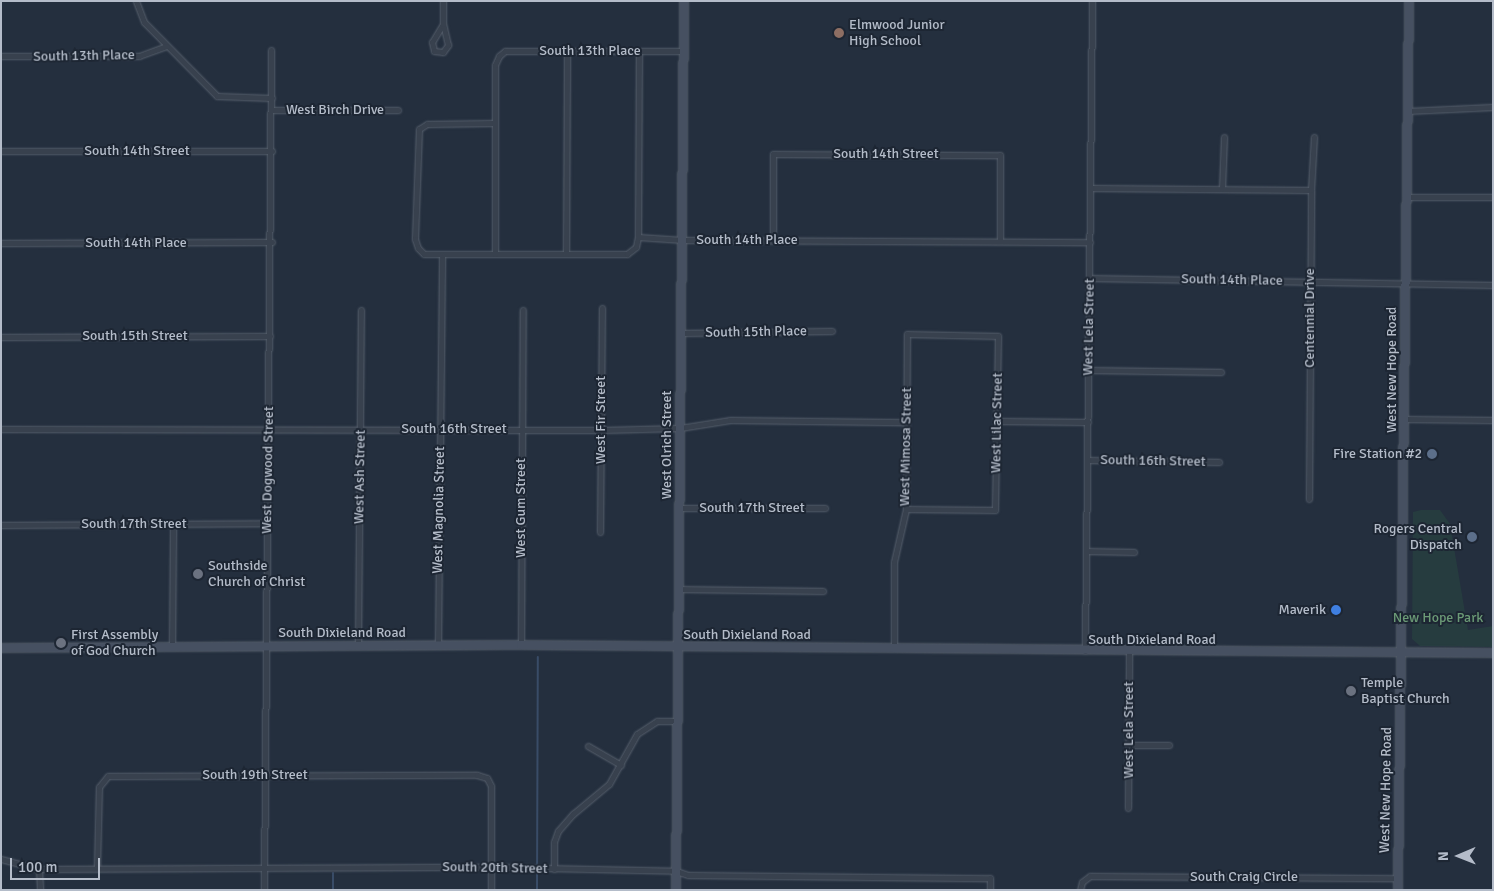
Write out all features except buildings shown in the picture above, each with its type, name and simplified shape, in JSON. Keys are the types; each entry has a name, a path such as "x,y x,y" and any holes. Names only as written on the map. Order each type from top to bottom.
{"main road":[{"name":"West Olrich Street","path":"676,890 676,647 683,240 684,1"},
{"name":"West New Hope Road","path":"1398,890 1402,654 1405,197 1409,1"},
{"name":"South Dixieland Road","path":"1,648 520,645 894,648 1085,652 1402,654 1493,652"}],"street":[{"name":"West Birch Drive","path":"136,1 144,22 217,96 272,98"},
{"path":"443,1 443,24 448,45 443,52 434,51 432,42 443,24"},
{"name":"West Lela Street","path":"1085,652 1092,1"},
{"name":"South 13th Place","path":"1,56 139,56 166,46"},
{"name":"West Dogwood Street","path":"264,890 265,646 272,242 271,50"},
{"name":"South 13th Place","path":"495,123 495,65 499,56 505,51 684,51"},
{"path":"566,254 567,51"},
{"path":"495,254 495,123 424,125 417,134 418,248 424,254 495,254 566,254 627,254 636,247 638,237 639,51"},
{"path":"1407,111 1493,107"},
{"name":"West Birch Drive","path":"272,110 398,110"},
{"path":"1222,189 1224,137"},
{"name":"Centennial Drive","path":"1309,500 1311,190 1314,137"},
{"name":"South 14th Street","path":"1,151 272,151"},
{"name":"South 14th Street","path":"773,240 772,154 1000,155 1000,241"},
{"path":"1091,188 1311,190"},
{"path":"1405,197 1493,197"},
{"name":"South 14th Place","path":"638,237 683,240 1090,242"},
{"name":"South 14th Place","path":"1,244 272,242"},
{"name":"West Magnolia Street","path":"438,646 442,254"},
{"name":"South 14th Place","path":"1090,278 1310,281 1404,285"},
{"path":"1404,285 1493,286"},
{"name":"West Fir Street","path":"600,532 602,308"},
{"name":"West Ash Street","path":"358,645 361,310"},
{"name":"West Gum Street","path":"520,645 523,310"},
{"name":"South 15th Place","path":"681,333 832,331"},
{"name":"West Mimosa Street","path":"894,648 894,562 906,508 907,334 998,336"},
{"name":"South 15th Street","path":"1,337 270,336"},
{"name":"West Lilac Street","path":"906,508 995,510 998,336"},
{"path":"1089,370 1220,372"},
{"path":"1404,419 1493,420"},
{"name":"South 16th Street","path":"1,429 602,430 680,428 730,420 906,422"},
{"path":"998,421 1088,422"},
{"name":"South 16th Street","path":"1088,460 1219,462"},
{"name":"South 17th Street","path":"679,508 824,508"},
{"name":"South 17th Street","path":"1,525 267,523"},
{"path":"172,646 173,524"},
{"path":"1087,551 1134,552"},
{"path":"678,589 823,591"},
{"name":"West Lela Street","path":"1128,808 1129,652"},
{"path":"554,868 554,842 562,824 609,784 637,734 646,726 657,721 676,721"},
{"path":"1129,745 1169,745"},
{"path":"588,746 621,765"},
{"name":"South 19th Street","path":"97,867 99,787 103,778 264,774 478,774 487,778 491,786 491,867"},
{"name":"South 20th Street","path":"1,859 39,869 97,867 491,867 676,871 688,875 990,878 990,890"},
{"path":"491,867 491,890"},
{"path":"39,869 40,890"},
{"name":"South Craig Circle","path":"1080,890 1082,882 1090,876 1398,878"}],"green space":[{"name":"New Hope Park","path":"1440,510 1450,524 1468,630 1493,626 1493,647 1420,646 1412,639 1413,512"}],"waterway":[{"path":"537,890 538,657"},
{"path":"333,873 333,890"}],"place":[{"name":"Elmwood Junior High School","path":"839,33"},
{"name":"Fire Station #2","path":"1432,454"},
{"name":"Rogers Central Dispatch","path":"1472,537"},
{"name":"Southside Church of Christ","path":"198,574"},
{"name":"Maverik","path":"1336,610"},
{"name":"First Assembly of God Church","path":"61,643"},
{"name":"Temple Baptist Church","path":"1351,691"}]}
